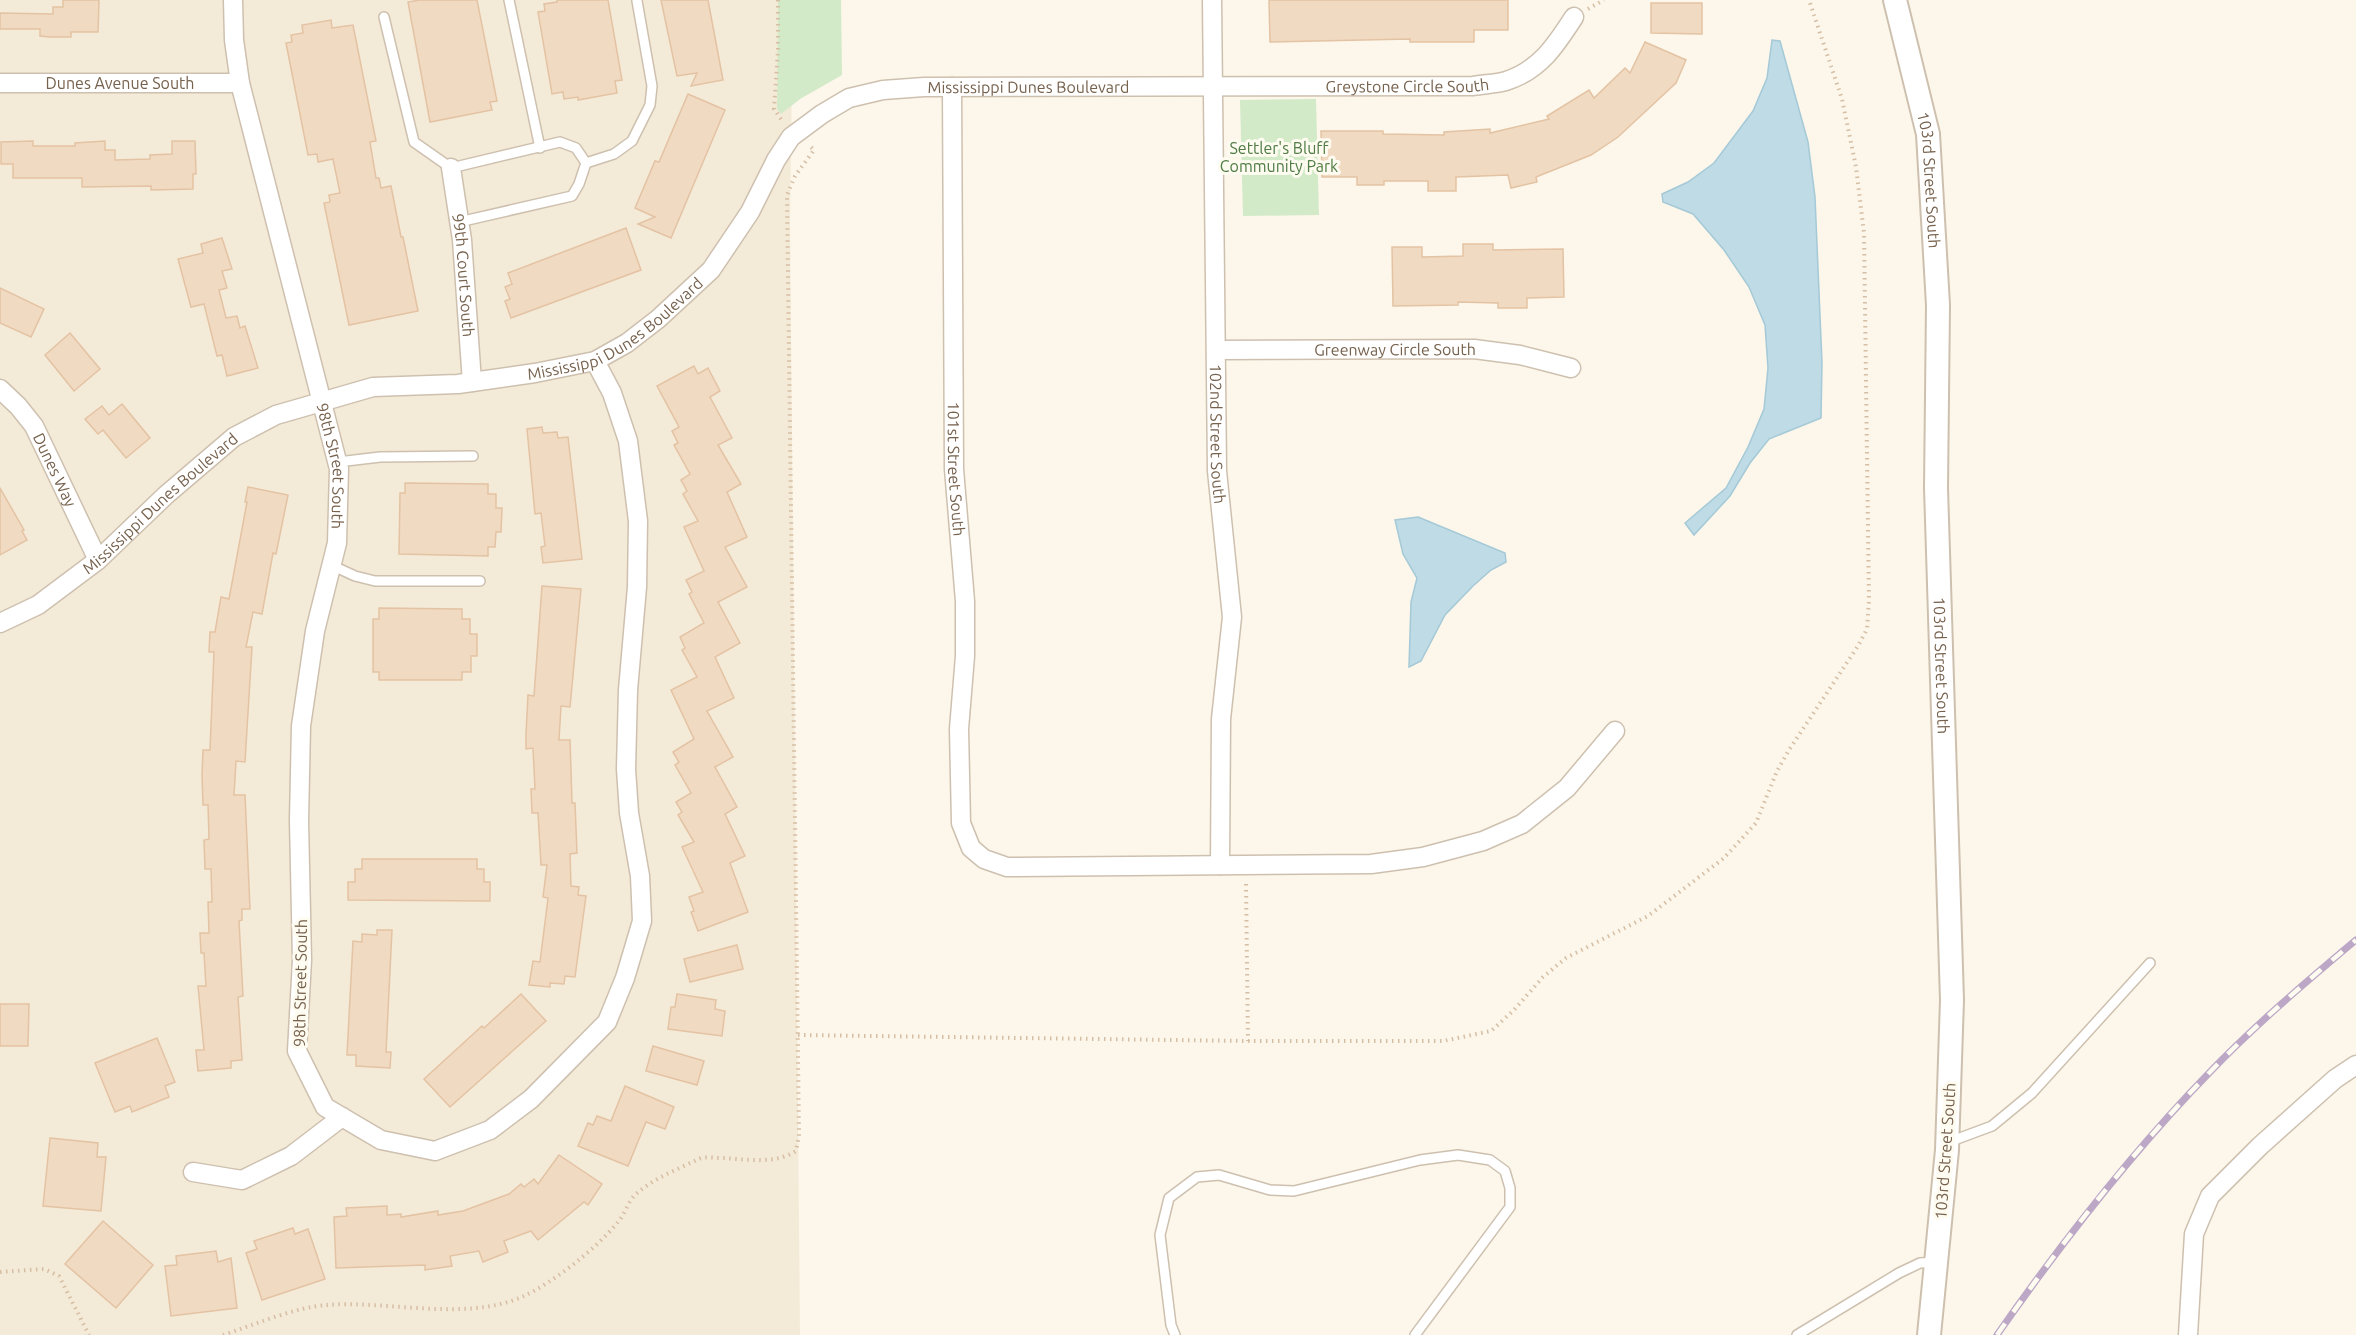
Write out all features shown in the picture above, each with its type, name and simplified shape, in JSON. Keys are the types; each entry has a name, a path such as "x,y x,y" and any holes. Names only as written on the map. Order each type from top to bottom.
{"street":[{"name":"98th Street South","path":"233,0 234,40 240,83 338,462 337,543 315,631 301,726 299,820 302,960 297,1051 325,1107 381,1140 435,1151 490,1130 531,1099 607,1022 625,978 642,921 640,876 629,813 626,769 628,690 637,587 638,521 628,441 612,393 595,361"},
{"name":"102nd Street South","path":"1212,0 1217,471 1232,617 1221,719 1220,865"},
{"name":"103rd Street South","path":"1895,0 1928,134 1938,305 1936,488 1952,1000 1947,1143 1929,1335"},
{"name":"Greystone Circle South","path":"1213,86 1473,86 1506,81 1530,69 1551,52 1574,17"},
{"name":"Dunes Avenue South","path":"0,83 240,83"},
{"name":"Mississippi Dunes Boulevard","path":"0,623 38,605 98,560 166,495 234,437 276,415 373,387 472,382 595,361 627,344 711,270 750,212 776,160 791,136 822,114 849,99 883,90 952,87 1213,86"},
{"name":"101st Street South","path":"952,87 954,469 965,601 965,656 959,729 961,823 971,848 984,859 1007,867 1220,865"},
{"name":"99th Court South","path":"451,168 459,222 472,382"},
{"name":"Greenway Circle South","path":"1217,350 1473,349 1520,355 1571,368"},
{"name":"Dunes Way","path":"0,389 34,426 98,560"},
{"path":"1220,865 1371,864 1423,857 1483,842 1522,824 1567,788 1615,731"},
{"path":"2188,1335 2194,1234 2210,1196 2269,1138 2335,1079 2356,1065"},
{"path":"193,1172 242,1180 291,1156 342,1117"}],"lane":[{"path":"509,0 540,148"},
{"path":"586,163 614,154 632,141 650,105 652,86 637,1"},
{"path":"384,16 414,142 451,168 560,142 576,148 586,163"},
{"path":"459,222 572,196 586,163"},
{"path":"338,462 380,457 473,456"},
{"path":"331,566 375,581 480,580"},
{"path":"1947,1143 1992,1126 2032,1093 2150,963"},
{"path":"1175,1335 1171,1325 1160,1235 1169,1198 1197,1177 1219,1176 1270,1190 1294,1191 1420,1160 1458,1155 1490,1160 1505,1171 1510,1188 1510,1207 1415,1335"},
{"path":"1797,1335 1899,1273 1920,1263 1936,1262"}],"path":[{"path":"222,1335 309,1308 328,1305 442,1309 491,1305 522,1297 596,1247 620,1220 635,1196 666,1175 703,1157 767,1160 787,1157 796,1151 799,1136 788,195 795,176 814,150 780,120 774,109 778,50 778,0"},
{"path":"798,1035 1248,1041 1443,1041 1491,1031 1513,1011 1543,977 1566,958 1648,916 1724,858 1756,823 1777,771 1789,750 1867,629 1869,601 1864,233 1856,168 1842,99 1809,0"},
{"path":"1246,885 1248,1041"},
{"path":"0,1272 44,1269 59,1276 89,1335"}],"shaded area":[{"path":"0,0 793,0 790,222 800,1335 0,1335"}],"green space":[{"path":"778,0 841,0 842,75 800,99 781,114 777,109"},
{"name":"Settler's Bluff Community Park","path":"1316,99 1319,215 1243,216 1240,100"}],"water":[{"path":"1772,40 1780,41 1808,142 1815,197 1822,363 1821,418 1769,439 1750,463 1730,496 1694,535 1685,523 1726,488 1748,447 1764,409 1768,368 1765,325 1749,287 1724,250 1693,214 1663,202 1662,194 1688,182 1714,163 1753,111 1767,78"},
{"path":"1418,517 1505,553 1506,562 1491,570 1445,615 1421,661 1409,667 1411,602 1417,578 1403,554 1395,520"}],"building":[{"path":"63,0 99,0 98,32 71,32 71,37 50,37 40,36 40,29 0,29 0,13 53,14 53,7 63,7"},
{"path":"477,0 497,101 490,102 492,110 430,122 408,2"},
{"path":"557,0 608,0 622,80 615,81 617,93 578,100 578,97 564,99 563,92 552,94 538,12 545,11 544,4 557,2"},
{"path":"661,0 708,0 723,80 691,86 697,73 677,76"},
{"path":"1269,0 1508,0 1508,30 1474,30 1474,42 1410,42 1410,39 1270,42"},
{"path":"1651,3 1702,3 1702,34 1651,33"},
{"path":"331,20 332,28 353,25 376,141 370,142 376,178 379,178 381,188 391,186 418,311 349,325 324,203 330,202 329,195 340,193 333,159 318,162 317,154 308,155 286,43 292,42 291,35 303,33 302,25"},
{"path":"1645,42 1686,60 1676,83 1618,137 1591,155 1536,177 1537,182 1511,188 1508,175 1456,177 1456,191 1428,191 1428,181 1384,181 1384,185 1357,185 1357,177 1322,177 1321,131 1383,131 1383,134 1444,135 1444,132 1490,129 1490,133 1549,119 1547,116 1589,90 1594,98 1625,68 1630,73"},
{"path":"688,94 725,110 671,238 638,224 655,217 635,208 655,161 659,162"},
{"path":"33,141 33,146 75,146 75,143 105,141 105,150 115,150 115,160 150,159 150,155 172,154 172,141 195,141 196,174 193,174 193,189 151,190 151,186 82,187 82,178 13,178 13,164 1,164 1,142"},
{"path":"626,228 641,270 511,318 505,301 510,299 505,287 512,284 508,273"},
{"path":"222,238 232,269 222,271 227,288 219,290 226,318 237,316 240,328 245,326 258,368 227,376 222,355 217,356 204,304 191,307 178,259 203,253 201,244"},
{"path":"1463,244 1493,244 1493,250 1563,249 1564,297 1527,298 1527,308 1498,308 1498,303 1458,302 1458,305 1393,306 1392,247 1422,247 1422,257 1463,256"},
{"path":"0,288 44,309 31,337 0,323"},
{"path":"70,333 100,369 74,391 45,355"},
{"path":"694,366 698,374 708,368 720,391 710,397 732,438 718,445 741,484 727,492 747,537 725,547 747,587 718,602 740,643 715,657 734,698 707,711 733,757 715,767 737,807 725,814 745,856 730,863 748,912 698,931 691,912 694,911 689,897 703,892 682,847 694,842 678,815 682,812 676,802 691,793 675,765 679,762 673,752 694,739 671,690 697,677 682,650 685,648 680,637 704,623 689,594 692,592 686,580 704,571 684,527 698,521 683,494 687,491 681,480 690,474 674,445 678,443 672,431 679,427 657,386"},
{"path":"122,404 150,438 126,458 103,430 98,434 85,419 102,406 109,415"},
{"path":"542,427 543,433 557,432 558,438 568,437 582,559 543,563 541,547 545,546 541,513 535,514 527,429"},
{"path":"405,483 488,484 488,494 496,494 496,508 502,508 501,532 496,532 495,547 488,547 488,556 399,554 400,493 405,493"},
{"path":"248,487 288,495 276,554 273,553 262,614 253,612 246,647 252,647 245,762 236,761 234,795 245,795 250,909 242,909 242,920 239,921 243,996 238,997 242,1060 231,1061 231,1068 198,1071 196,1050 204,1050 198,986 206,986 200,933 209,933 208,902 212,902 211,869 205,869 204,840 209,839 208,805 203,805 202,775 203,750 210,750 214,652 209,652 210,632 215,632 221,597 229,599"},
{"path":"0,488 24,530 22,531 27,540 0,555"},
{"path":"542,586 581,589 570,707 561,706 559,740 570,740 572,803 575,803 577,853 570,854 571,886 579,887 578,895 586,896 575,977 565,976 564,984 550,983 550,987 529,985 533,961 540,962 548,898 543,897 547,865 541,865 538,813 532,813 531,789 535,789 533,748 526,749 528,695 534,696"},
{"path":"379,608 462,609 462,619 470,619 470,634 477,634 477,656 471,656 471,672 462,672 462,680 379,680 379,672 373,672 373,619 379,619"},
{"path":"362,859 477,859 477,869 484,869 484,882 490,882 490,901 348,900 348,882 355,882 355,869 362,869"},
{"path":"377,930 392,930 386,1052 391,1052 390,1068 356,1066 356,1055 347,1055 353,941 362,942 362,934 377,935"},
{"path":"737,945 743,969 690,982 684,959"},
{"path":"521,994 546,1021 450,1107 424,1079"},
{"path":"677,994 716,1000 715,1009 725,1011 722,1036 668,1029 671,1007 675,1007"},
{"path":"0,1004 29,1004 28,1046 0,1046"},
{"path":"157,1038 175,1082 165,1086 169,1097 132,1112 130,1106 115,1112 95,1063"},
{"path":"653,1046 704,1061 697,1085 646,1071"},
{"path":"625,1086 674,1107 665,1129 646,1122 628,1166 578,1146 588,1123 593,1125 597,1116 611,1121"},
{"path":"50,1138 98,1143 97,1157 106,1157 101,1211 43,1206"},
{"path":"559,1155 602,1184 588,1205 584,1202 538,1240 531,1231 504,1241 508,1252 483,1262 479,1251 450,1256 452,1266 425,1270 425,1265 336,1268 334,1217 347,1216 346,1208 387,1206 387,1215 401,1214 401,1217 438,1211 438,1215 463,1211 509,1194 521,1184 524,1187 534,1179 538,1184"},
{"path":"103,1221 153,1265 116,1308 65,1264"},
{"path":"293,1228 295,1234 308,1229 325,1279 262,1300 246,1253 257,1249 254,1241"},
{"path":"216,1251 218,1262 231,1258 237,1308 171,1316 165,1266 177,1265 176,1256"}],"railway":[{"path":"1997,1335 2098,1199 2181,1103 2263,1021 2356,940"}]}
